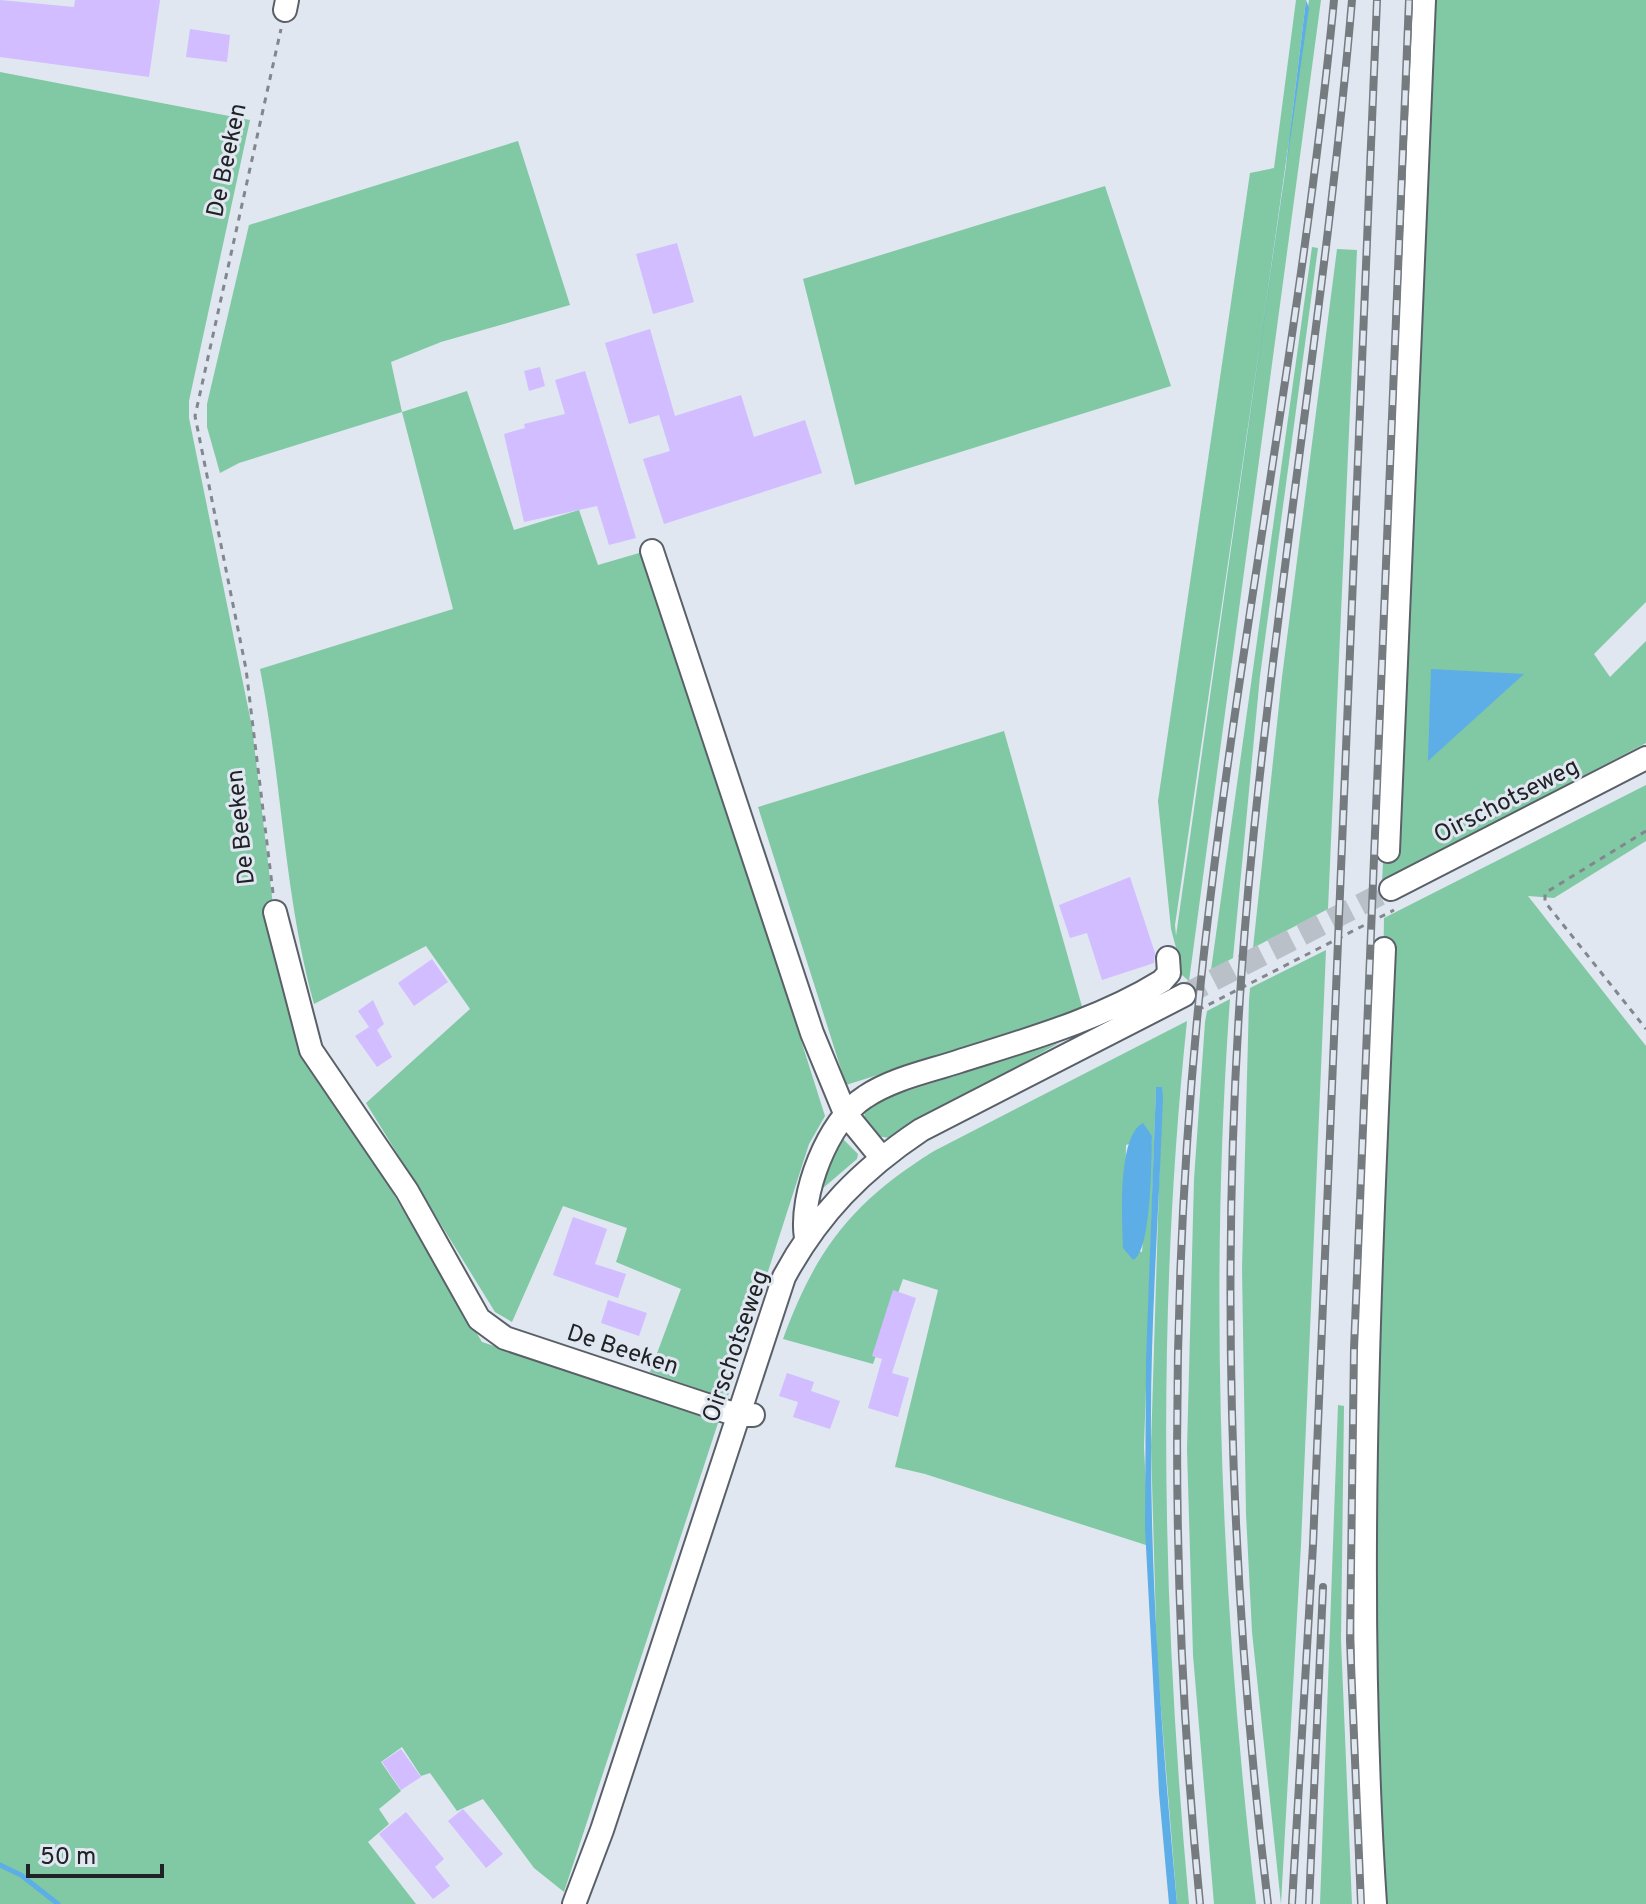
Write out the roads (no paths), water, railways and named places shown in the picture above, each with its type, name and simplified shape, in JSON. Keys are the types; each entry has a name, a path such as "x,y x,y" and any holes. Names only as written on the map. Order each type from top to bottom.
{"street":[{"path":"1388,851 1424,0"},
{"path":"652,551 812,1033 845,1113 881,1157"},
{"name":"Oirschotseweg","path":"1392,899 1646,758"},
{"name":"De Beeken","path":"275,912 311,1050 407,1191 479,1319 505,1338 745,1415"},
{"path":"1375,1904 1365,1687 1364,1481 1384,949"},
{"path":"806,1238 802,1216 825,1147 845,1113 864,1097 1105,1010 1162,981 1169,973 1168,958"},
{"name":"Oirschotseweg","path":"574,1904 745,1415 784,1277 806,1238 841,1192 881,1157 921,1130 1190,1003"}],"water":[{"path":"1306,0 1309,8 1176,936 1286,167"},
{"path":"1431,669 1524,674 1428,761"},
{"path":"1156,1087 1162,1087 1163,1097 1151,1400 1153,1558 1177,1904 1169,1904 1159,1793 1145,1528 1146,1360"},
{"path":"1143,1123 1152,1136 1149,1204 1144,1240 1133,1260 1123,1248 1123,1180 1129,1144"}],"waterway":[{"path":"0,1865 21,1875 58,1904"}],"tunnel":[{"path":"1184,995 1391,889"}],"railway":[{"path":"1200,1904 1183,1683 1177,1462 1178,1352 1188,1131 1211,892 1303,256 1334,0"},
{"path":"1268,1904 1254,1772 1235,1506 1231,1372 1234,1106 1242,973 1264,735 1330,210 1352,0"},
{"path":"1292,1904 1313,1545 1377,0"},
{"path":"1361,1904 1350,1640 1354,1349 1409,0"},
{"path":"1309,1904 1323,1587"}]}
